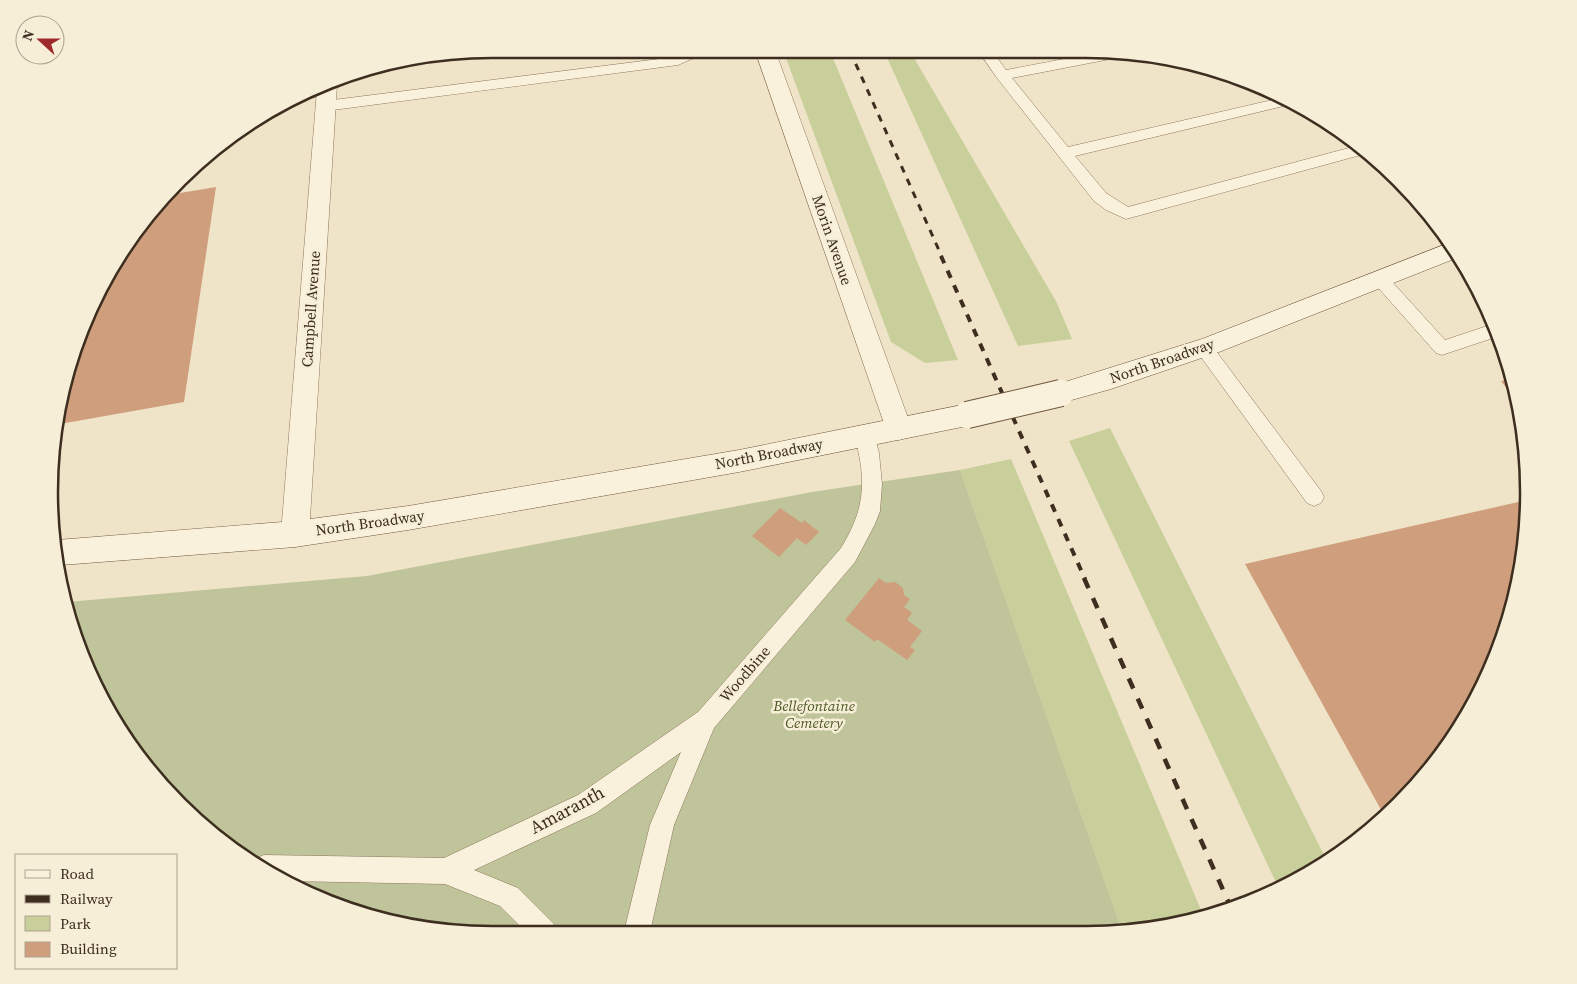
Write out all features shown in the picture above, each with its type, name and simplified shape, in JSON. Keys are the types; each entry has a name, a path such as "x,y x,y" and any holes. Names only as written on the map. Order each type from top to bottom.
{"main road":[{"name":"Morin Avenue","path":"768,58 899,429"},
{"name":"Campbell Avenue","path":"295,534 322,94"},
{"name":"North Broadway","path":"62,552 295,534 408,518 740,461 967,415 1061,393 1142,370 1204,348 1447,253"}],"lane":[{"path":"322,94 678,61 684,58"},
{"path":"990,58 1100,197 1126,213 1355,151"},
{"path":"1002,74 1092,58"},
{"path":"1066,154 1278,103"},
{"path":"1380,280 1442,348 1488,332"},
{"path":"1204,348 1314,497"},
{"name":"Woodbine","path":"637,926 662,825 706,720 848,555 860,538 869,518 873,496 872,470 866,435"},
{"name":"Amaranth","path":"445,871 587,804 706,720"},
{"name":"Amaranth","path":"275,868 445,871 509,897 538,926"}],"green space":[{"path":"786,58 833,58 958,360 925,363 891,342"},
{"path":"887,58 914,58 1057,303 1072,339 1018,346"},
{"path":"1110,428 1324,854 1277,882 1276,882 1069,441"},
{"path":"1011,459 1201,911 1170,918 1120,925 960,470"},
{"name":"Bellefontaine Cemetery","path":"960,470 1120,925 464,926 435,923 380,912 326,893 300,882 275,868 227,837 185,799 147,757 116,709 102,684 91,658 71,602 367,576 812,492"}],"building":[{"path":"216,187 184,402 63,423 72,380 102,300 147,227 177,194"},
{"path":"1505,380 1507,389 1501,381"},
{"path":"1520,502 1516,549 1505,604 1475,684 1430,757 1381,810 1245,564"},
{"path":"780,508 802,523 804,520 819,532 806,545 797,538 779,557 752,536"},
{"path":"879,578 886,583 895,582 903,588 904,595 910,599 904,607 912,613 907,620 922,631 910,647 915,650 907,660 877,639 875,642 845,620"}],"railway":[{"path":"853,58 942,257"},
{"path":"941,256 1085,579"},
{"path":"1084,578 1228,902"}]}
